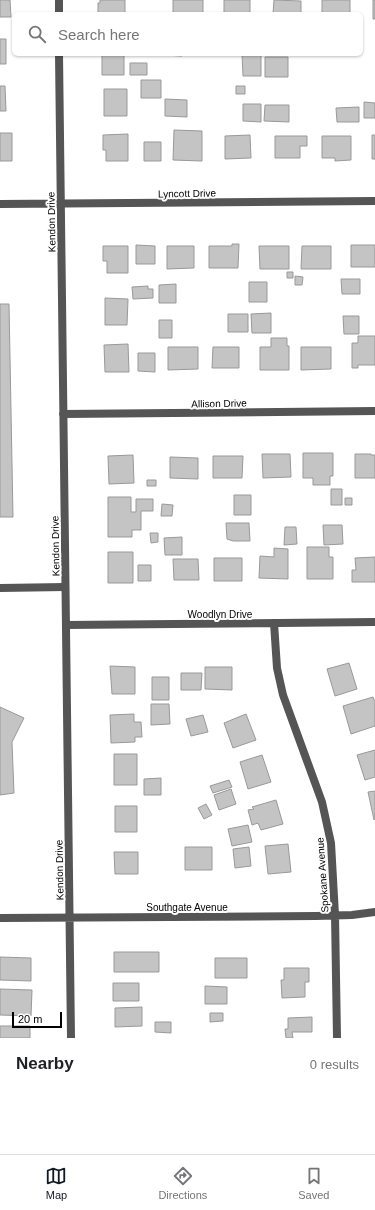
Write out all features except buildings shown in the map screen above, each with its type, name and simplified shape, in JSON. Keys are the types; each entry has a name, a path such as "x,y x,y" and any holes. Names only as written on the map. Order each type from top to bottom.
{"street":[{"path":"59,0 59,12"},
{"name":"Kendon Drive","path":"59,56 70,1038"},
{"name":"Lyncott Drive","path":"0,204 375,201"},
{"name":"Allison Drive","path":"63,414 375,411"},
{"path":"0,588 65,587"},
{"name":"Woodlyn Drive","path":"66,625 375,622"},
{"name":"Spokane Avenue","path":"274,623 277,668 283,695 322,802 330,836 335,915 336,1038"},
{"name":"Southgate Avenue","path":"0,918 335,915 375,912"}]}
